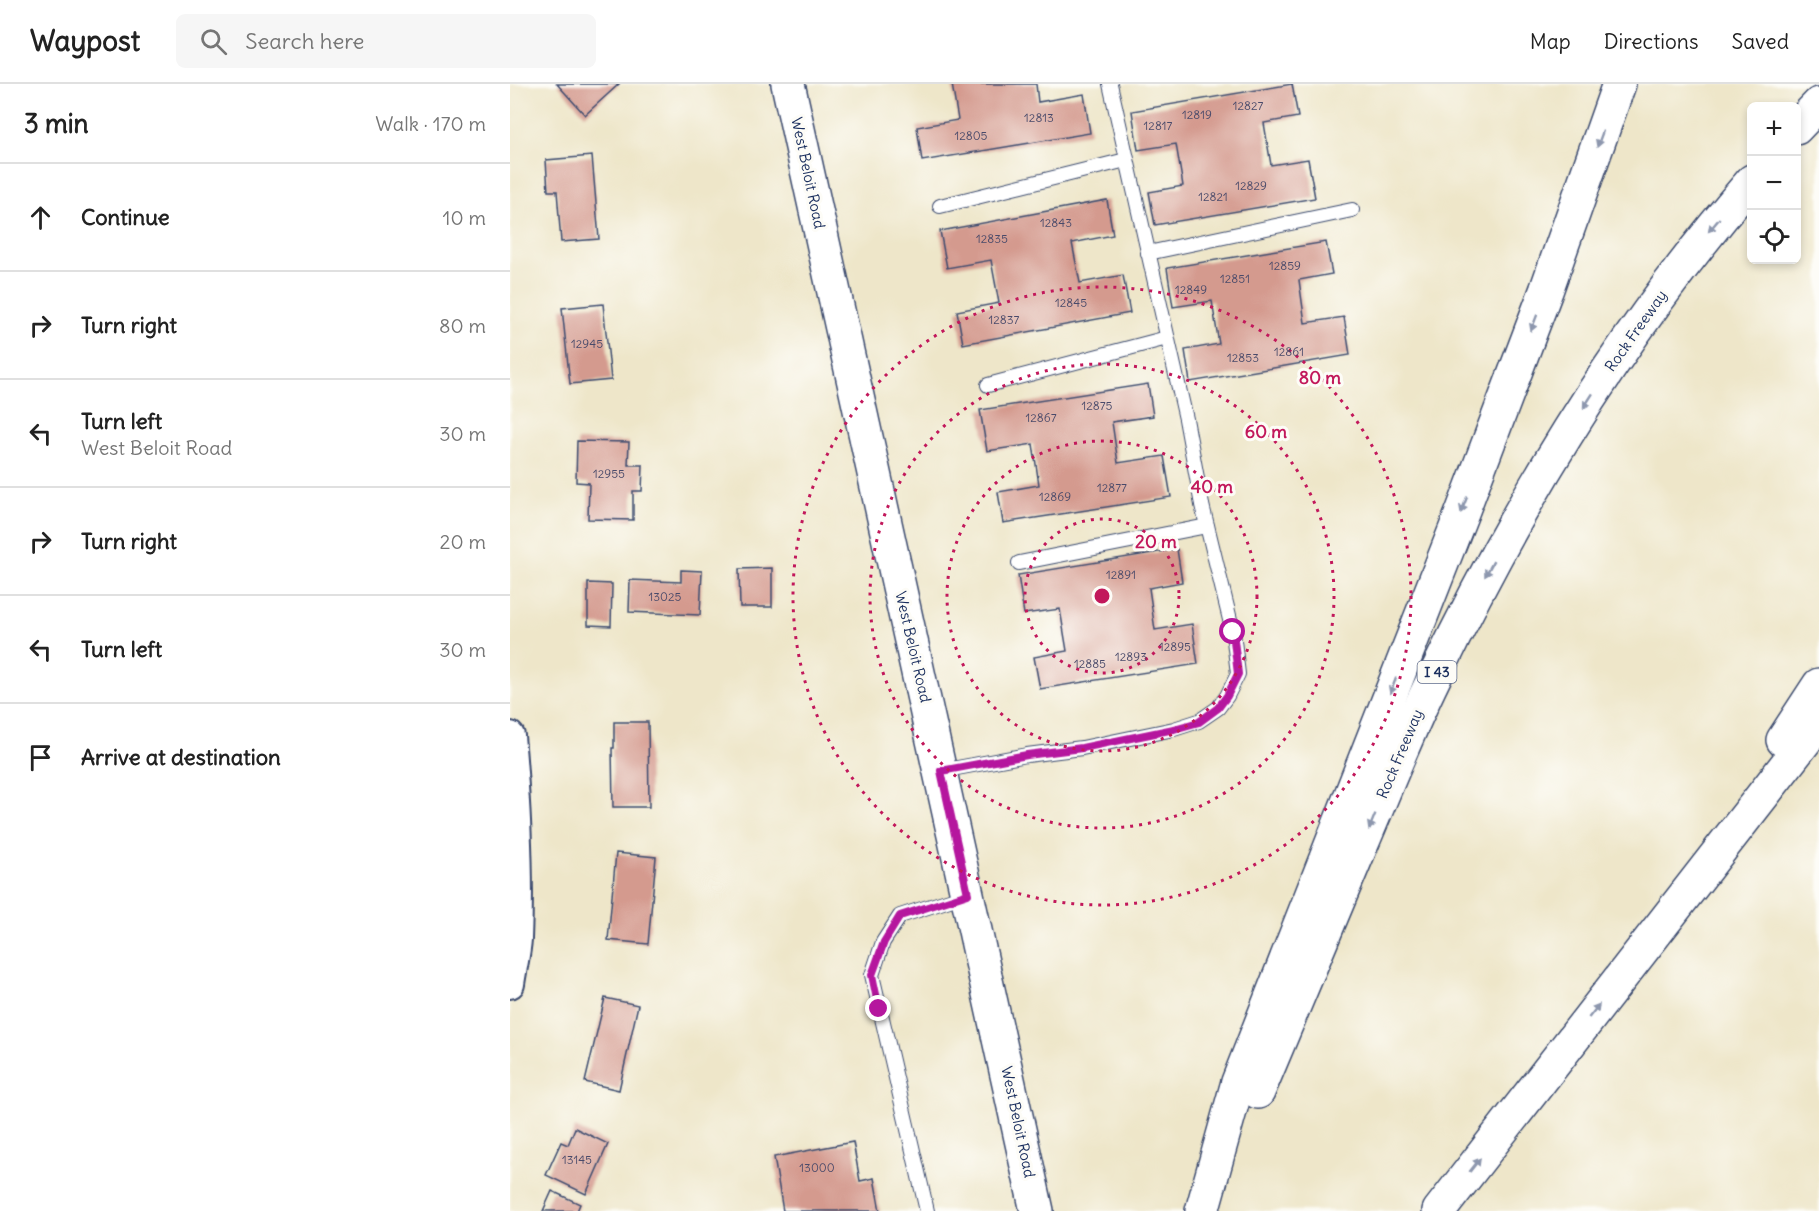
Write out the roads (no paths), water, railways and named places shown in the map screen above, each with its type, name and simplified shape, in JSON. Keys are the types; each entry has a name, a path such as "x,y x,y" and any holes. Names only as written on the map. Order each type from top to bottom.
{"main road":[{"name":"West Beloit Road","path":"788,84 1037,1211"},
{"path":"1202,1211 1238,1083 1471,488 1546,291 1619,84"},
{"path":"1801,124 1819,104"},
{"name":"Rock Freeway","path":"1209,1211 1395,766 1434,678 1483,581 1523,507 1573,424 1635,330 1708,231 1747,187"},
{"path":"1672,910 1819,685"},
{"path":"1439,1211 1819,723"}],"street":[{"path":"510,736 516,805 517,865 517,941 510,984"}],"lane":[{"path":"941,771 1027,755 1082,748 1199,722 1218,708 1238,674 1233,632 1207,526 1186,419 1110,84"},
{"path":"940,206 1126,160"},
{"path":"1148,253 1352,210"},
{"path":"988,385 1167,338"},
{"path":"1018,563 1207,526"},
{"path":"927,1211 872,975 884,942 900,916 968,894"}]}
